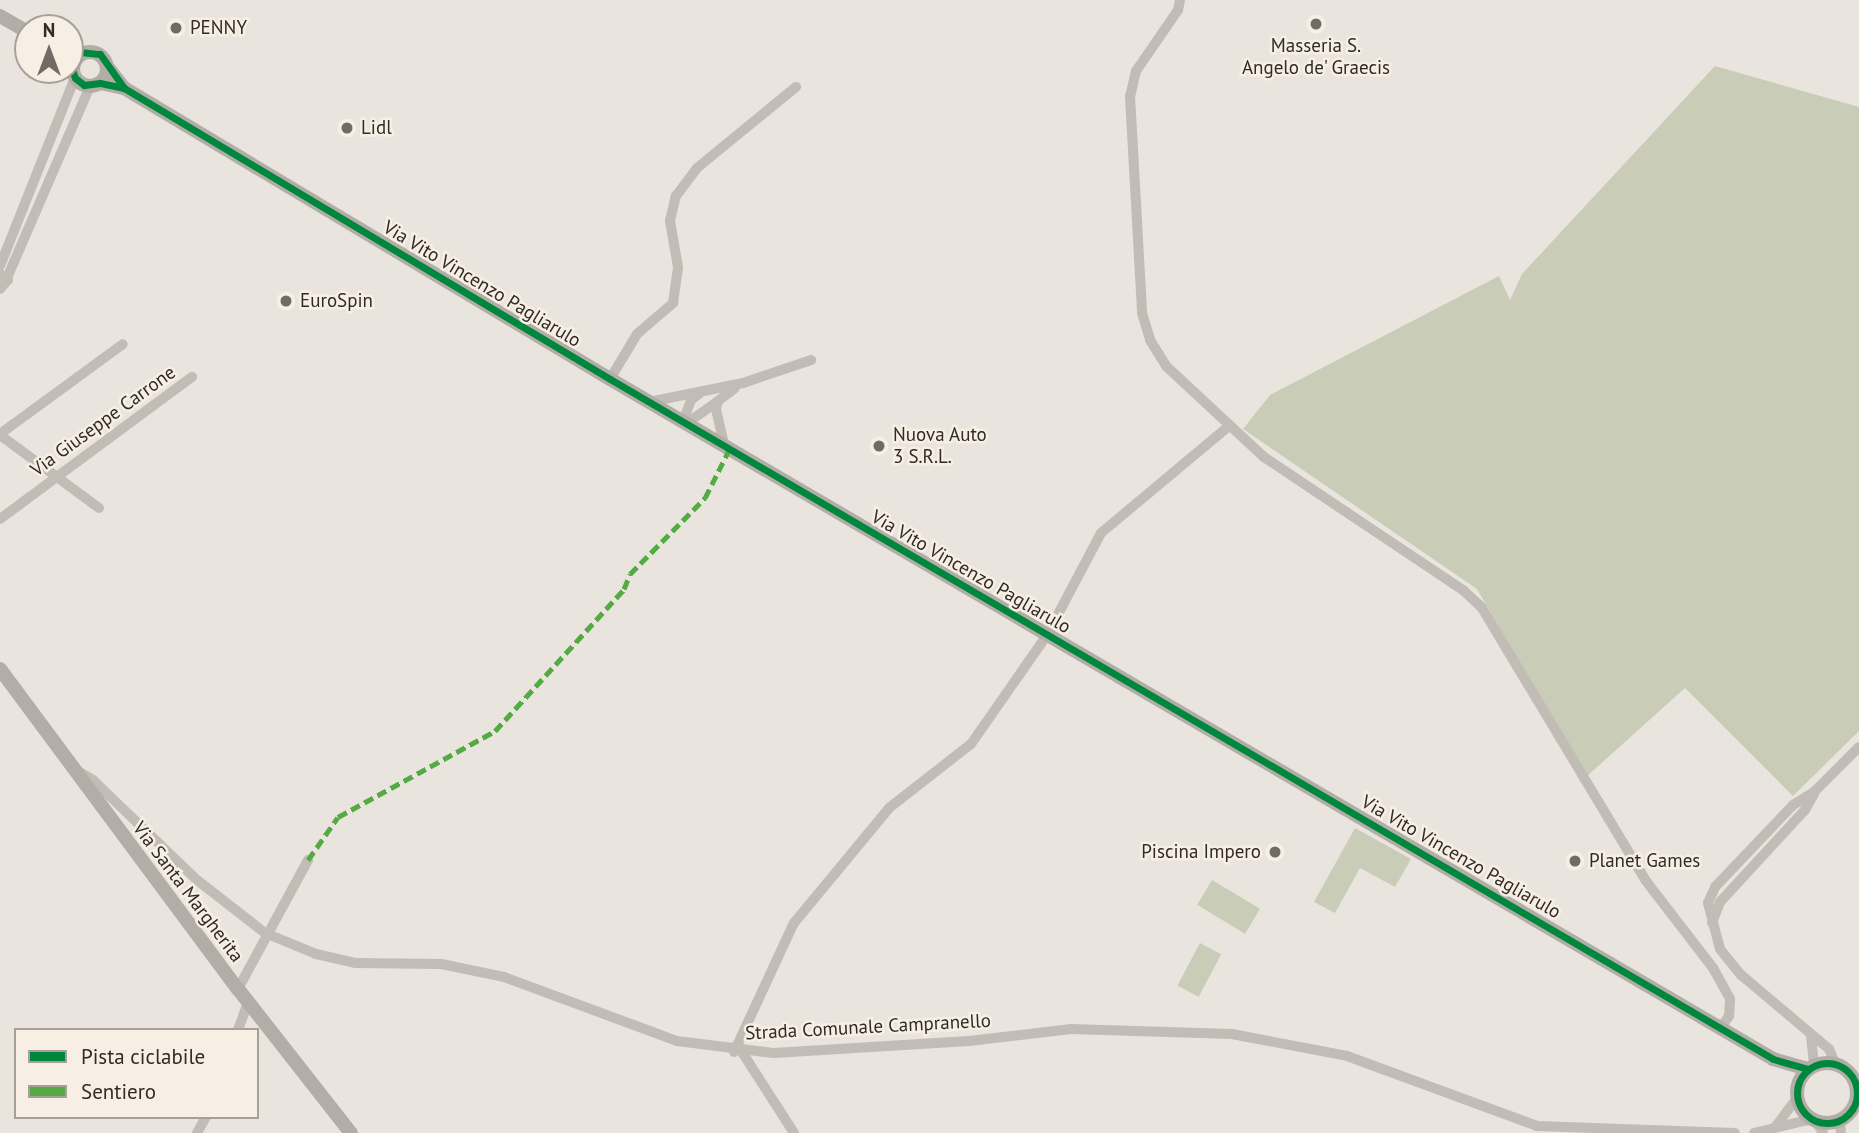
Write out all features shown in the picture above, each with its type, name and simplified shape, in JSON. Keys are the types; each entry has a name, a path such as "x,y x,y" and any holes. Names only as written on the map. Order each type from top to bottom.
{"street":[{"path":"1180,0 1178,10 1136,71 1130,96 1142,313 1150,340 1167,366 1264,457 1463,590 1482,608 1646,881 1719,978 1730,999 1729,1016 1720,1029"},
{"path":"5,286 95,84 107,66 100,54 84,53"},
{"name":"Via Vito Vincenzo Pagliarulo","path":"107,66 124,88 649,402 1720,1029 1780,1063 1811,1067"},
{"name":"Via Vito Vincenzo Pagliarulo","path":"84,76 95,84 124,88"},
{"path":"0,266 67,84"},
{"path":"610,379 637,334 673,303 678,267 670,221 676,196 697,168 796,88"},
{"path":"99,508 0,435 122,344"},
{"path":"649,402 743,383 811,360"},
{"name":"Via Giuseppe Carrone","path":"0,519 192,377"},
{"path":"685,422 743,383"},
{"path":"685,422 691,400 703,392"},
{"path":"718,401 717,422 724,444"},
{"path":"794,1133 738,1052 794,923 889,808 971,744 1047,635 1101,533 1229,426"},
{"name":"Via Santa Margherita","path":"0,669 248,1003 351,1133"},
{"path":"1841,1124 1858,1097 1853,1078 1839,1065 1829,1049 1741,975 1720,949 1707,903 1715,887 1793,805 1815,791 1859,747"},
{"name":"Strada Comunale Campranello","path":"69,765 93,780 197,880 265,933 316,954 356,963 441,964 485,972 677,1041 738,1052 853,1049 1071,1029 1232,1034 1347,1056 1537,1126 1735,1133"},
{"path":"238,989 265,933 308,860"},
{"path":"239,1028 248,1003"},
{"path":"1776,1126 1797,1095 1811,1067 1811,1036"},
{"name":"Via Vito Vincenzo Pagliarulo","path":"1780,1063 1797,1095"},
{"path":"1811,1067 1859,1067"},
{"path":"1797,1095 1817,1124"},
{"path":"1754,1133 1776,1126 1841,1124 1859,1120"}],"green space":[{"path":"1715,66 1859,107 1859,731 1793,796 1685,688 1586,777 1477,589 1243,429 1270,395 1499,276 1510,300 1522,274"},
{"path":"1355,828 1411,859 1395,887 1360,868 1335,913 1314,902"},
{"path":"1212,880 1260,909 1245,934 1197,905"},
{"path":"1200,943 1221,954 1199,997 1177,985"}],"marked path":[{"path":"308,860 338,817 495,731 624,589 630,574 705,498 730,448"}],"cycle path":[{"path":"83,84 100,83 124,88 100,54 84,52"},
{"path":"124,88 610,379 1773,1059 1808,1069"},
{"path":"1827,1063 1839,1065 1852,1076 1857,1093 1855,1105 1844,1118 1827,1123 1815,1121 1802,1110 1797,1093 1799,1081 1810,1068 1827,1063"}],"place":[{"name":"Masseria S. Angelo de' Graecis","path":"1316,24"},
{"name":"PENNY","path":"176,28"},
{"name":"Lidl","path":"347,128"},
{"name":"EuroSpin","path":"286,301"},
{"name":"Nuova Auto 3 S.R.L.","path":"879,446"},
{"name":"Piscina Impero","path":"1275,852"},
{"name":"Planet Games","path":"1575,861"}]}
